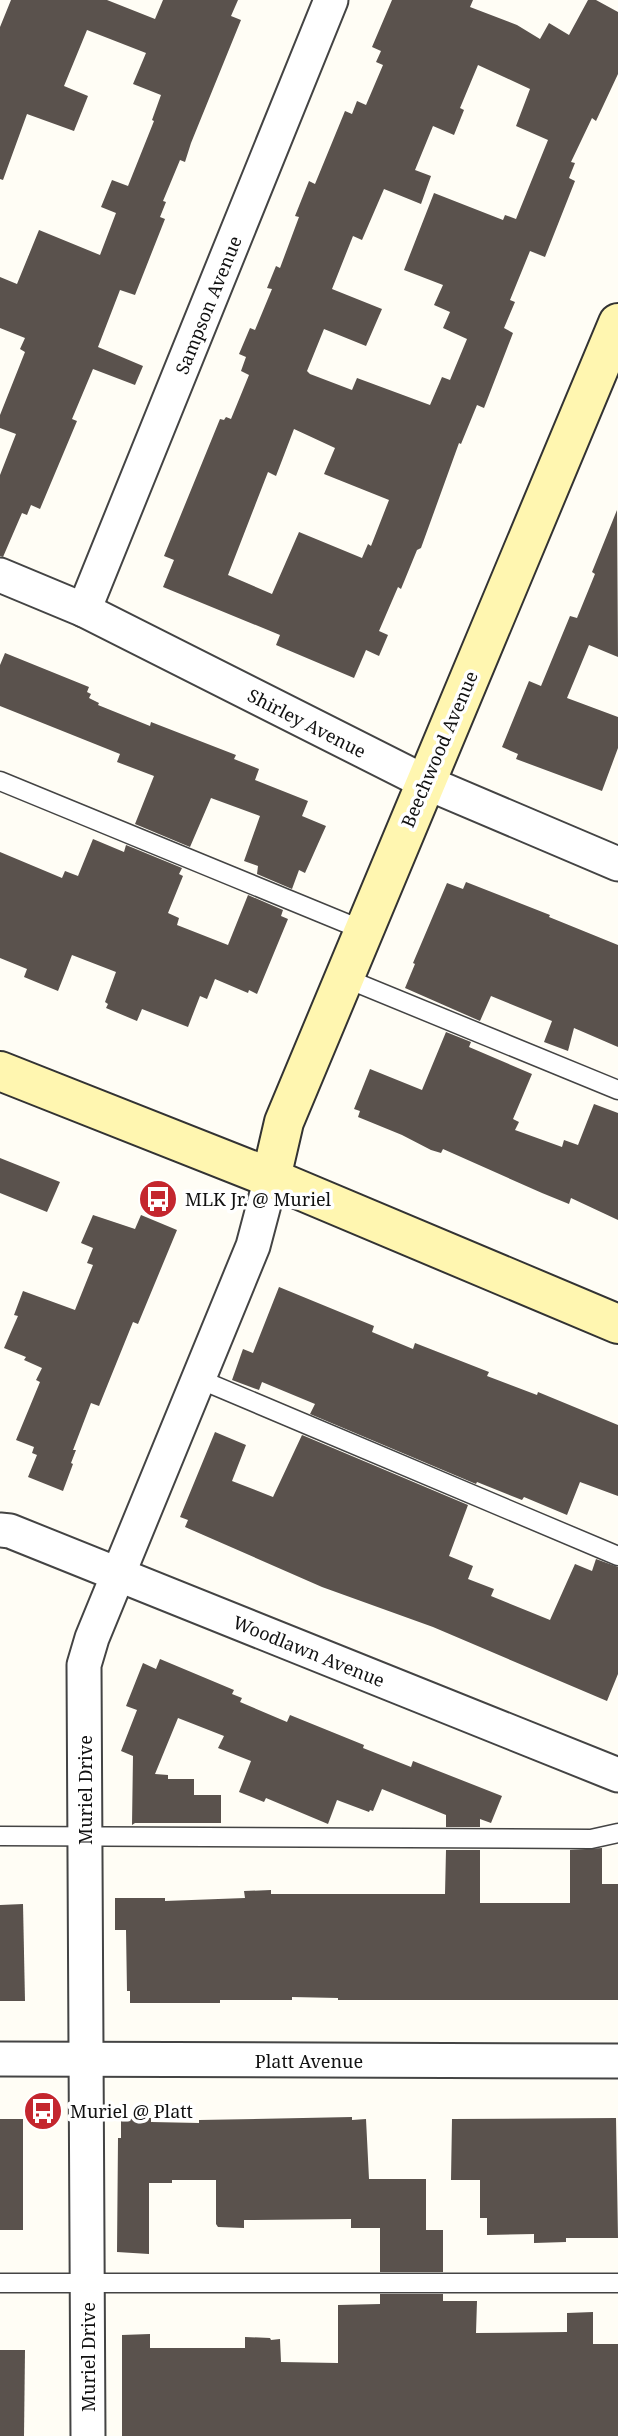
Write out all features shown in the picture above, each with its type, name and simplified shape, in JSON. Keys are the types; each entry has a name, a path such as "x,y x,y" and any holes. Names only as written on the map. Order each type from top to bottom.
{"street":[{"name":"Sampson Avenue","path":"84,610 331,0"},
{"name":"Beechwood Avenue","path":"271,1178 284,1122 618,323"},
{"name":"Shirley Avenue","path":"0,575 84,610 425,782 618,864"},
{"path":"0,1071 271,1178 618,1324"},
{"name":"Muriel Drive","path":"88,2436 84,1665 92,1637 253,1247 271,1178"},
{"name":"Woodlawn Avenue","path":"0,1530 10,1531 618,1775"},
{"name":"Platt Avenue","path":"0,2059 618,2061"}],"lane":[{"path":"0,781 365,931"},
{"path":"345,978 618,1090"},
{"path":"199,1379 618,1556"},
{"path":"0,1836 592,1839 618,1833"},
{"path":"0,2283 618,2283"}],"building":[{"path":"11,0 107,0 155,19 163,0 238,0 231,16 241,20 185,162 180,160 163,201 166,202 160,217 165,219 135,295 120,290 98,347 143,366 135,385 93,369 72,419 77,421 40,509 31,505 27,515 22,513 3,557 0,556 0,475 16,434 0,428 0,415 25,352 20,349 25,338 0,328 0,277 17,284 39,230 100,255 116,213 101,207 112,180 128,186 154,121 152,120 161,95 133,84 146,53 87,30 64,86 88,96 74,131 27,114 3,180 0,179 0,27"},
{"path":"392,0 473,0 470,7 517,25 540,39 549,23 569,35 588,0 596,0 618,12 618,74 596,121 592,118 571,162 575,163 569,178 575,181 545,257 530,251 510,300 515,302 504,328 513,333 484,408 477,405 461,444 459,443 421,548 417,550 401,589 398,587 379,631 388,635 379,656 366,650 354,678 276,645 280,635 163,587 174,560 164,556 220,419 231,419 249,375 241,371 246,357 239,354 250,328 255,330 272,289 267,288 276,266 280,268 299,217 295,216 309,181 315,184 345,111 352,114 357,101 366,105 383,65 376,62 381,51 372,47","holes":["478,65 530,89 516,126 548,140 516,219 505,215 503,220 434,193 404,270 443,285 434,305 450,312 443,328 467,339 450,380 442,377 430,405 357,378 352,390 310,374 307,371 324,329 366,346 382,309 332,289 353,236 362,240 384,189 421,204 431,176 415,170 433,126 454,135 464,110 460,108","294,429 335,448 324,474 389,500 371,546 368,544 362,558 299,532 272,594 228,575 268,472 276,476"]},
{"path":"617,510 618,657 589,645 567,698 618,717 618,748 602,791 516,759 518,754 502,747 529,681 541,686 570,616 577,618"},
{"path":"5,653 89,687 89,698 99,703 98,705 236,755 234,759 259,769 255,780 308,801 302,816 326,826 305,873 299,870 292,889 257,874 258,866 244,861 260,816 211,798 190,847 135,824 154,776 117,762 120,754 0,706 0,665"},
{"path":"93,839 124,852 126,845 182,868 179,874 183,876 168,913 179,918 177,925 228,945 248,895 283,910 281,916 288,919 257,994 215,979 207,999 200,996 188,1027 142,1009 137,1021 106,1008 108,1004 105,1002 116,972 72,955 58,991 24,977 27,969 0,958 0,852 62,878 65,871 78,876"},
{"path":"466,882 618,945 618,1047 574,1028 568,1051 544,1042 552,1021 491,996 480,1021 405,988 447,883 463,889"},
{"path":"446,1032 471,1042 469,1047 532,1074 513,1119 519,1122 515,1130 562,1147 564,1140 578,1145 594,1104 618,1113 618,1220 571,1198 569,1204 443,1149 441,1153 431,1150 358,1117 360,1111 354,1109 370,1069 422,1090"},
{"path":"0,1158 60,1182 47,1212 0,1193"},
{"path":"93,1215 135,1229 141,1215 177,1230 138,1324 133,1322 99,1406 91,1403 73,1450 76,1450 71,1463 73,1464 63,1491 28,1477 37,1455 32,1453 34,1447 16,1440 40,1382 36,1380 42,1368 24,1360 26,1357 4,1348 18,1316 14,1315 23,1291 75,1310 93,1265 87,1263 93,1248 81,1243"},
{"path":"279,1287 374,1326 372,1332 413,1349 415,1343 489,1372 487,1376 537,1395 538,1392 618,1425 618,1496 580,1482 567,1515 524,1497 522,1500 477,1482 476,1484 310,1414 315,1404 262,1382 259,1390 232,1380 243,1349 253,1353"},
{"path":"215,1432 246,1445 232,1481 273,1497 302,1435 468,1505 449,1556 473,1566 468,1579 494,1589 491,1596 550,1620 575,1564 592,1571 596,1559 618,1567 618,1674 607,1701 433,1627 322,1587 185,1527 188,1520 180,1517"},
{"path":"160,1659 234,1690 232,1694 242,1698 240,1702 287,1722 290,1715 411,1767 413,1761 502,1796 491,1823 480,1819 480,1827 446,1827 446,1815 382,1789 373,1811 369,1812 337,1800 328,1824 266,1798 264,1802 239,1792 251,1761 218,1748 224,1736 178,1718 155,1774 168,1775 168,1779 194,1779 194,1795 221,1795 221,1823 132,1825 133,1756 121,1751 137,1710 126,1706 143,1663 156,1669"},
{"path":"602,1848 602,1884 618,1884 618,2000 338,2000 292,1997 292,2000 220,2000 220,2003 130,2003 130,1991 127,1991 126,1930 115,1930 115,1898 165,1898 165,1901 245,1898 244,1891 271,1890 271,1894 445,1894 446,1850 480,1850 480,1903 570,1903 570,1850"},
{"path":"23,1904 25,2001 0,2001 0,1905"},
{"path":"352,2117 352,2120 366,2119 369,2179 426,2179 426,2230 443,2230 443,2272 380,2272 380,2228 351,2228 351,2219 244,2220 244,2228 218,2227 216,2180 149,2183 149,2254 117,2252 118,2138 121,2138 121,2119 151,2118 151,2122 199,2123 199,2120"},
{"path":"616,2118 618,2238 566,2238 566,2242 534,2243 534,2234 487,2235 487,2218 480,2218 480,2180 451,2180 452,2119"},
{"path":"0,2119 23,2119 23,2230 0,2230"},
{"path":"380,2294 443,2294 443,2301 477,2301 476,2333 567,2332 567,2313 593,2312 593,2344 618,2344 618,2436 122,2436 122,2335 150,2334 150,2348 245,2348 245,2337 280,2339 281,2362 338,2363 338,2305 380,2304"},
{"path":"0,2350 25,2350 24,2436 0,2436"}],"place":[{"name":"MLK Jr. @ Muriel","path":"158,1199"},
{"name":"Muriel @ Platt","path":"43,2111"}]}
